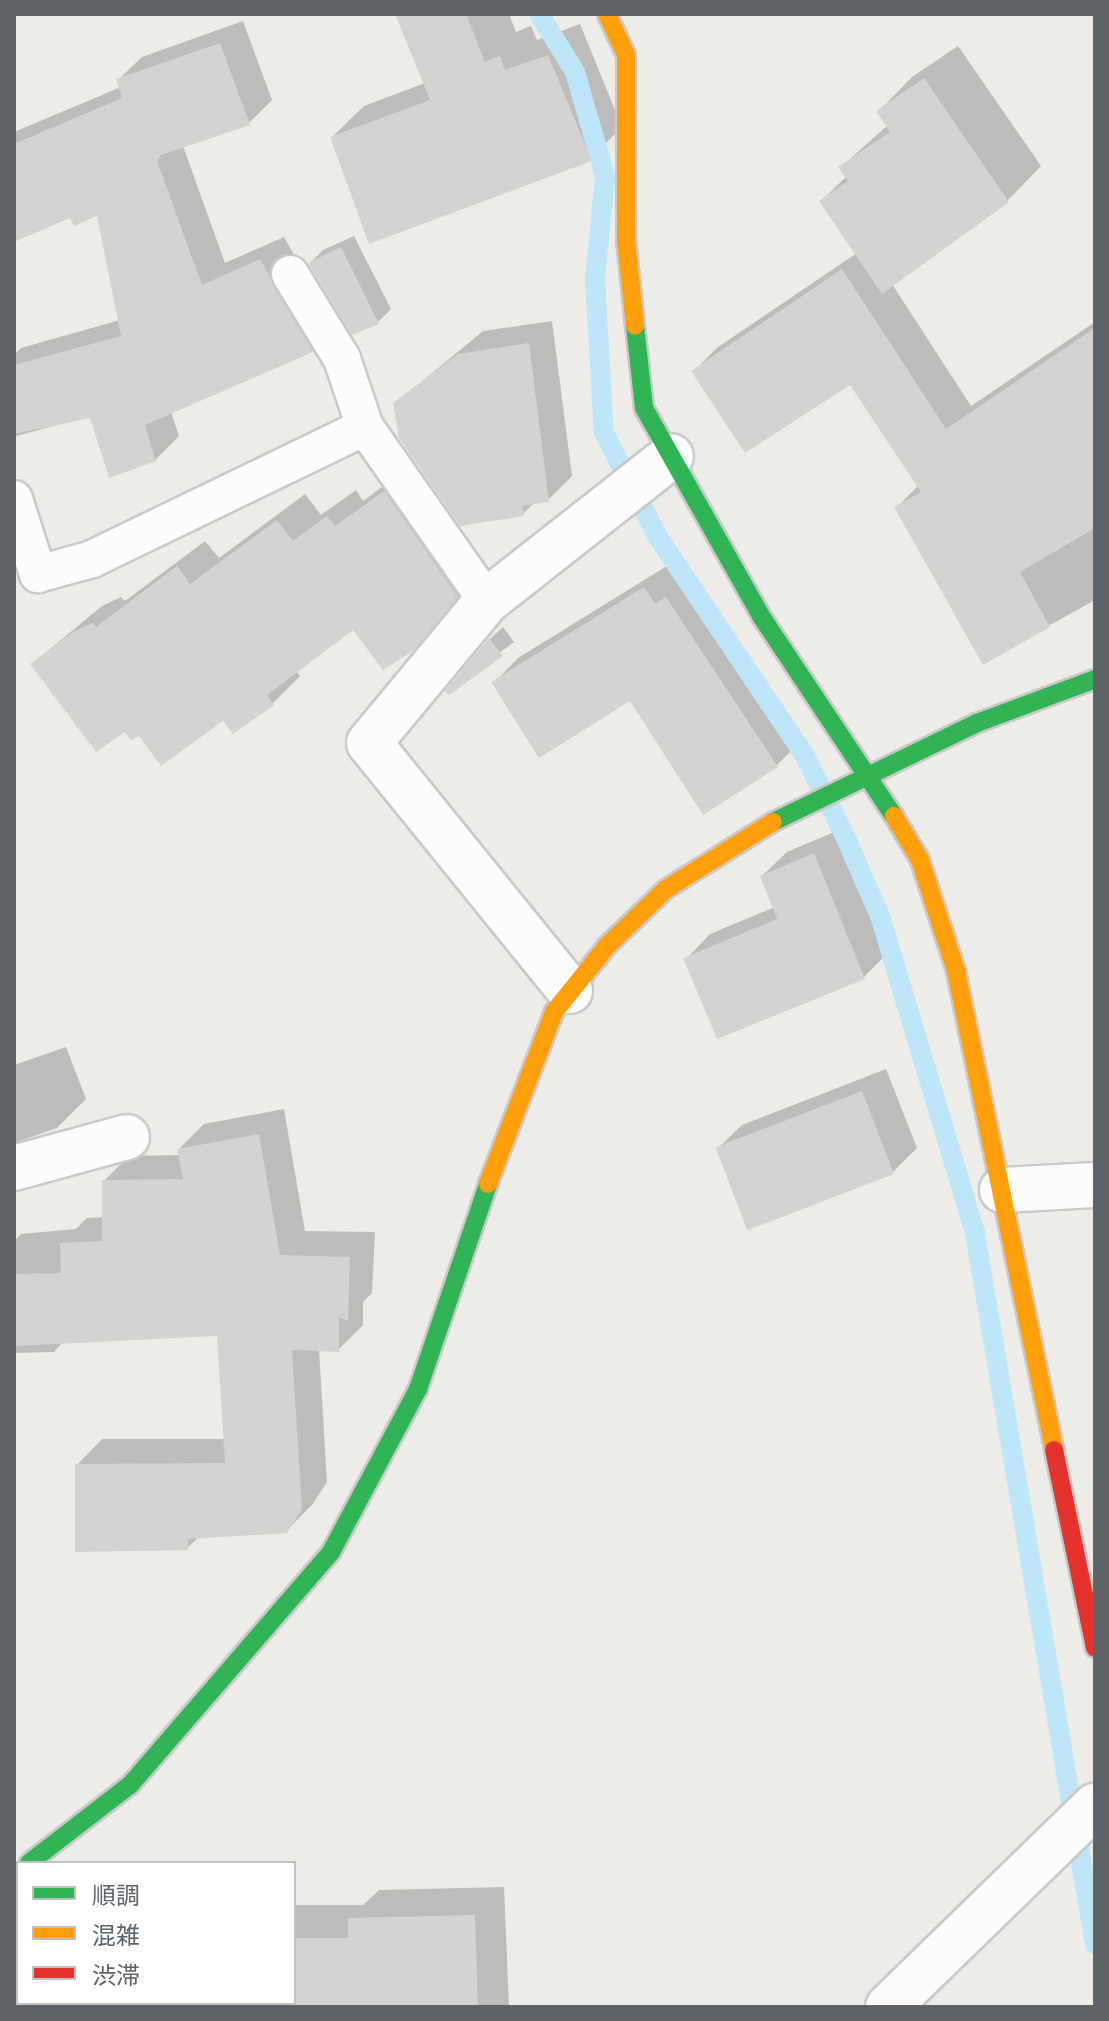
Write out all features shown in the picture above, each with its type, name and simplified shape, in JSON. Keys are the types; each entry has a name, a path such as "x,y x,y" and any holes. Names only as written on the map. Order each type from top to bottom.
{"street":[{"path":"607,14 626,55 626,240 644,408 761,616 868,772 920,860 956,971 1095,1648"},
{"path":"570,991 369,743 487,601 671,456"},
{"path":"32,1861 130,1785 331,1552 418,1389 508,1124 554,1012 570,991 666,889 779,818 868,772 1095,679"},
{"path":"14,1168 127,1137"},
{"path":"1002,1190 1095,1185"},
{"path":"888,2007 1095,1806"}],"lane":[{"path":"290,274 342,359 365,427 487,601"},
{"path":"14,499 38,574 92,559 365,427"}],"building":[{"path":"395,14 466,14 485,62 500,56 505,70 548,55 592,161 369,244 330,137 430,100"},
{"path":"220,43 250,125 161,155 157,161 202,285 260,259 313,352 145,425 156,461 109,478 90,418 14,434 14,365 121,336 97,216 74,226 70,218 14,242 14,144 122,98 116,79"},
{"path":"924,78 1009,202 882,294 819,201 848,181 838,167 890,132 876,111"},
{"path":"341,247 379,324 352,335 308,263"},
{"path":"842,269 946,429 1095,328 1095,528 1020,572 1050,627 983,665 894,507 921,492 850,385 745,453 691,371"},
{"path":"529,343 549,502 522,506 524,516 460,526 399,438 393,403 458,354"},
{"path":"384,491 458,597 413,651 383,670 353,630 267,695 274,705 233,734 223,721 161,766 139,736 131,741 125,732 96,752 30,664 73,632 93,623 96,627 177,566 190,584 277,520 293,541 327,516 335,526"},
{"path":"644,587 655,604 666,597 778,767 703,815 630,701 539,758 491,682"},
{"path":"489,638 503,656 449,695 445,691"},
{"path":"814,853 865,979 717,1039 683,958 777,919 760,876"},
{"path":"862,1091 894,1174 747,1230 715,1147"},
{"path":"259,1134 280,1255 350,1257 348,1321 339,1317 339,1352 292,1350 302,1509 287,1533 188,1539 188,1550 75,1552 75,1464 225,1463 217,1336 14,1346 14,1274 61,1273 60,1243 102,1241 102,1180 183,1179 177,1149"},
{"path":"475,1915 478,2007 294,2007 296,1938 348,1938 348,1918"}],"waterway":[{"path":"539,14 575,72 605,176 595,279 604,433 658,537 805,756 844,834 880,916 975,1233 1095,1944"}],"traffic: fast":[{"path":"635,326 644,408 761,616 894,816"},
{"path":"773,822 977,723 1095,679"},
{"path":"32,1861 130,1785 331,1552 418,1389 488,1184"}],"traffic: slow":[{"path":"607,14 626,55 626,240 635,326"},
{"path":"894,816 920,860 956,971 1054,1450"},
{"path":"488,1184 554,1012 607,946 666,889 773,822"}],"traffic: jam":[{"path":"1054,1450 1095,1648"}]}
